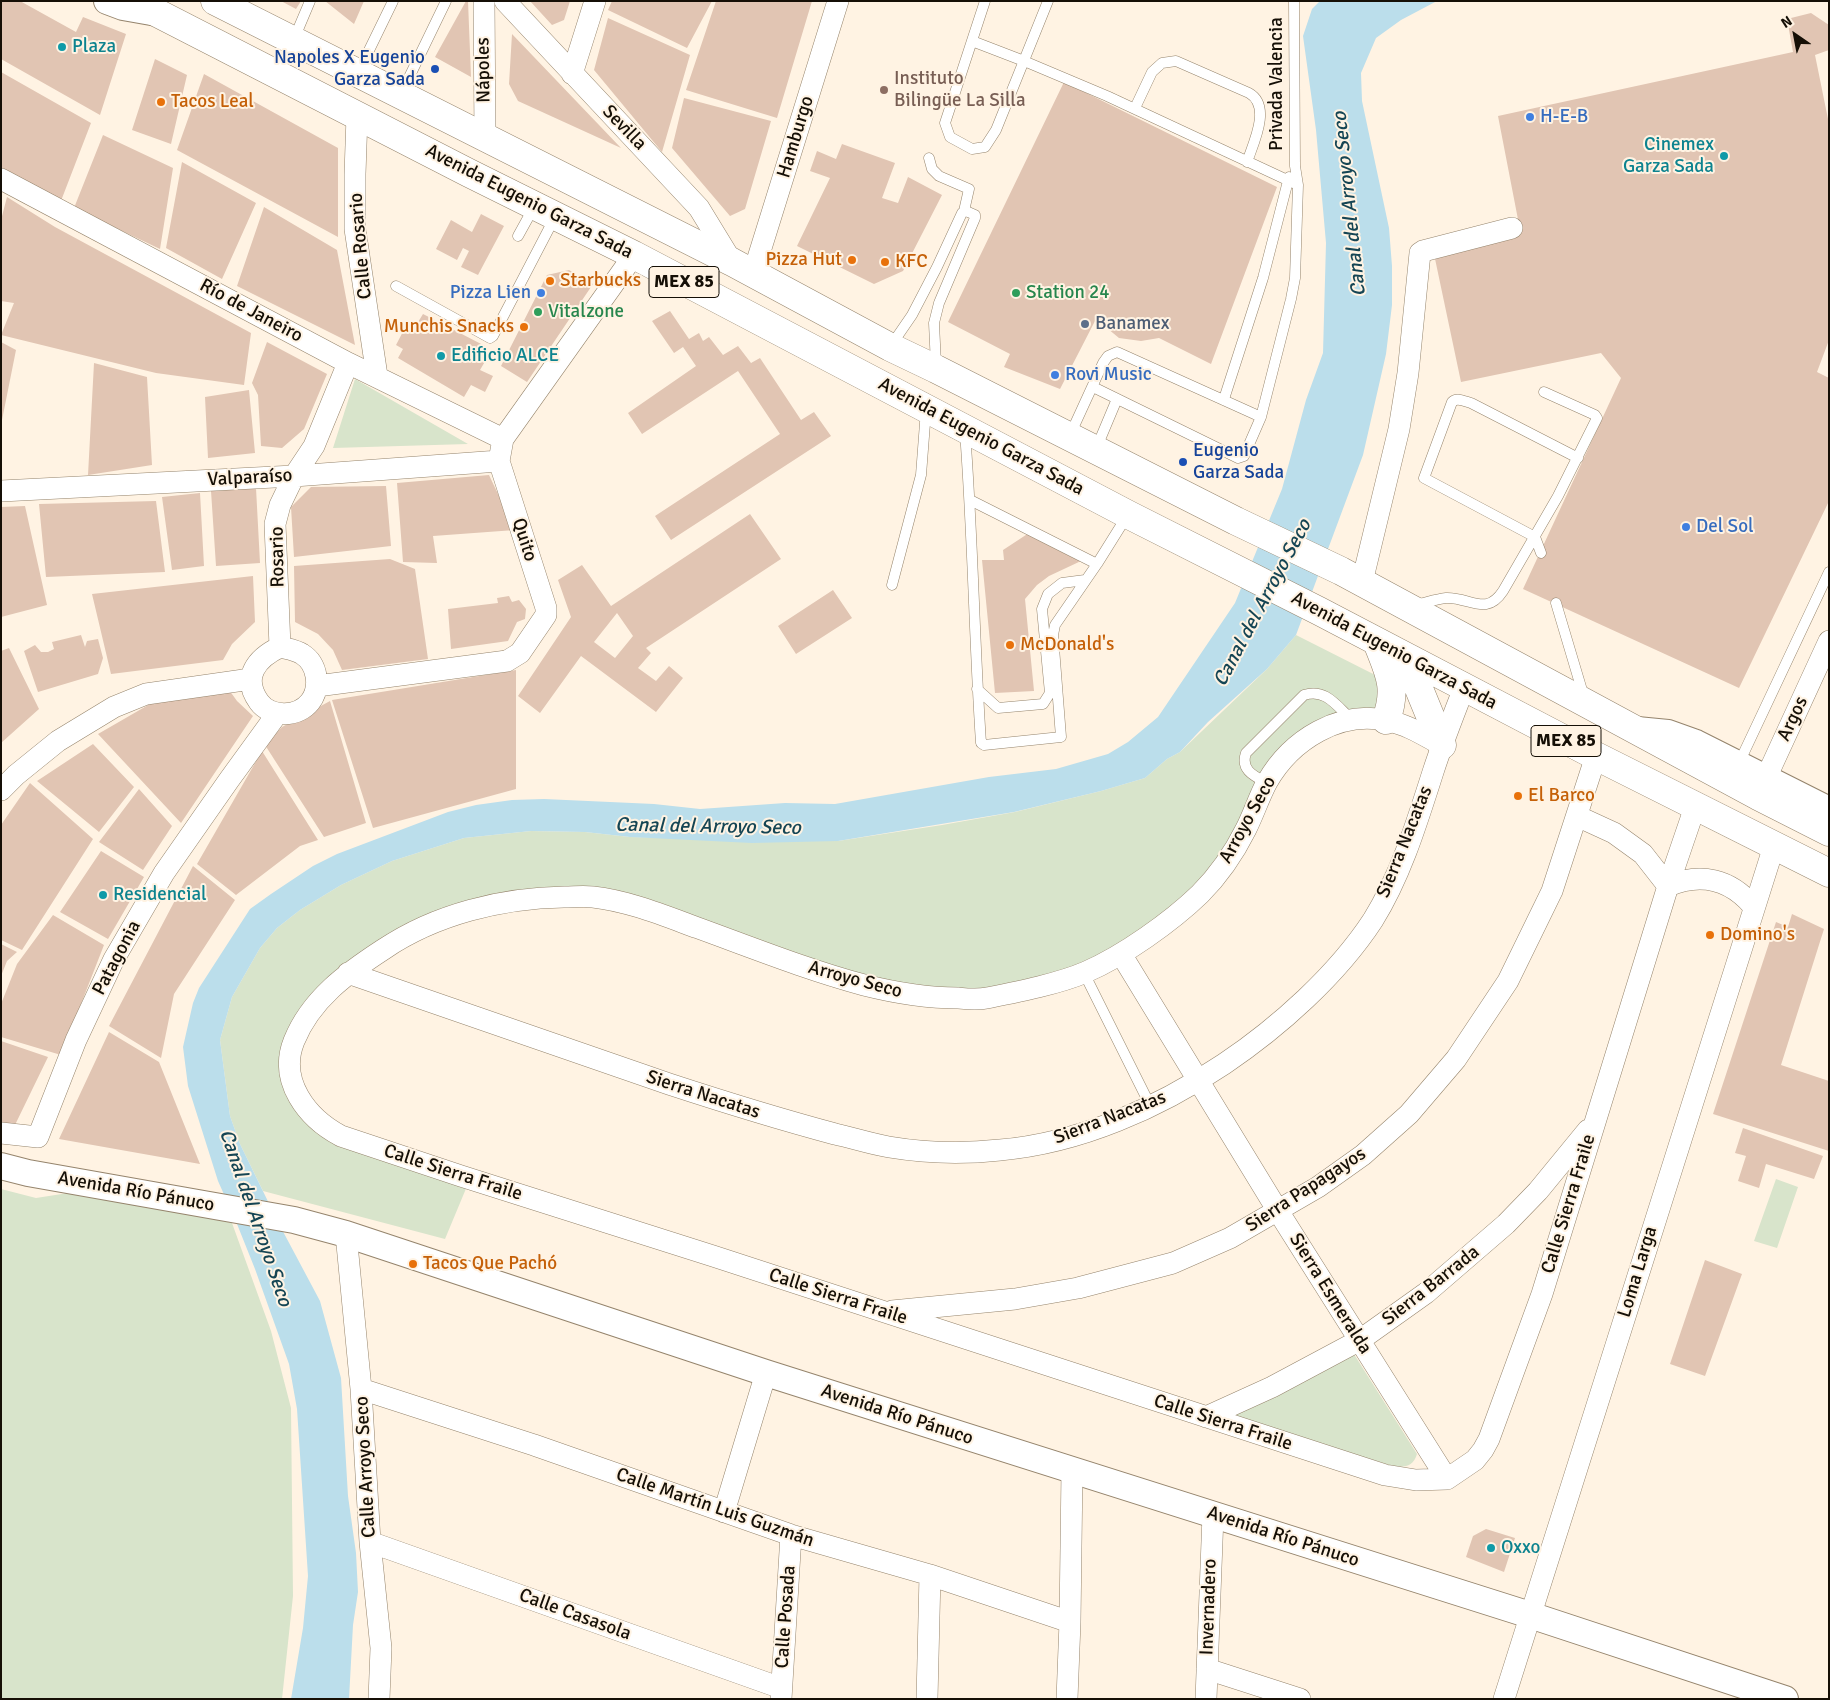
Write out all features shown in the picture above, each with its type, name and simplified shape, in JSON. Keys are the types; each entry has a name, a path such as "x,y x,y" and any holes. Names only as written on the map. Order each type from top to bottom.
{"highway":[{"name":"Avenida Eugenio Garza Sada","path":"215,1 742,268 890,347 1352,577 1637,730 1762,787 1829,832"},
{"name":"Avenida Eugenio Garza Sada","path":"149,9 634,255 1128,515 1211,555 1464,688 1774,846 1824,875"},
{"path":"1377,642 1389,672 1393,690 1391,708 1386,720"},
{"path":"1406,657 1442,745"}],"street":[{"path":"107,1 123,7 149,9"},
{"name":"Nápoles","path":"484,1 485,138"},
{"name":"Sevilla","path":"505,1 699,208 742,268"},
{"path":"572,74 595,1"},
{"name":"Hamburgo","path":"742,268 838,1"},
{"name":"Calle Rosario","path":"358,116 354,174 355,228 377,376"},
{"name":"Río de Janeiro","path":"1,179 348,363 502,439"},
{"path":"1352,577 1399,429 1408,373 1420,253 1423,250 1512,228"},
{"name":"Quito","path":"317,686 507,661 520,653 546,615 546,608 499,461 502,439 634,255"},
{"name":"Rosario","path":"280,647 276,524 280,505 294,476 314,446 348,363"},
{"name":"Valparaíso","path":"1,491 294,476 499,461"},
{"name":"Argos","path":"1762,787 1829,641"},
{"path":"280,647 303,654 316,674 317,686 310,702 295,712 277,714 263,707 254,694 251,679 256,665 266,654 280,647"},
{"path":"1,790 16,775 58,741 114,707 146,694 251,679"},
{"name":"Sierra Nacatas","path":"348,973 527,1037 772,1118 889,1147 946,1152 1001,1150 1060,1140 1151,1107 1198,1081 1251,1046 1304,1000 1338,965 1373,919 1394,879 1410,840 1442,745 1464,688"},
{"name":"Patagonia","path":"1,1133 38,1138 76,1040 114,959 164,873 228,780 277,714"},
{"name":"Arroyo Seco","path":"316,1120 304,1106 293,1086 289,1056 299,1029 314,1006 348,973 403,936 452,916 497,904 550,897 593,897 651,910 835,977 876,988 923,998 982,999 1084,973 1121,954 1162,925 1201,893 1225,864 1245,832 1267,783 1278,766 1295,748 1317,731 1350,719 1386,720 1410,728 1442,745"},
{"path":"1637,730 1668,733 1682,737 1738,764 1762,787 1829,810"},
{"name":"Sierra Papagayos","path":"883,1312 1015,1299 1078,1288 1173,1263 1230,1238 1318,1186 1363,1155 1409,1114 1456,1059 1508,982 1552,891 1596,756"},
{"name":"Calle Sierra Fraile","path":"316,1120 341,1136 426,1165 704,1253 1385,1475 1416,1480 1447,1479 1475,1460 1489,1438 1542,1294 1594,1122 1695,806"},
{"path":"1577,816 1614,833 1643,854 1668,886 1690,879 1713,880 1736,889 1753,906"},
{"name":"Loma Larga","path":"1504,1699 1753,906 1774,846"},
{"name":"Sierra Esmeralda","path":"1121,954 1278,1210 1447,1479"},
{"name":"Sierra Barrada","path":"1206,1417 1272,1387 1360,1340 1426,1293 1506,1224 1538,1191 1594,1122"},
{"name":"Avenida Río Pánuco","path":"1,1166 28,1173 294,1220 346,1234 766,1373 1530,1615 1785,1699"},
{"name":"Calle Arroyo Seco","path":"346,1234 362,1389 370,1542 381,1648 383,1697"},
{"path":"724,1512 766,1373"},
{"name":"Calle Martín Luis Guzmán","path":"362,1389 534,1445 791,1535 930,1575 1070,1622"},
{"path":"1067,1699 1072,1471"},
{"name":"Invernadero","path":"1206,1699 1213,1515"},
{"name":"Calle Posada","path":"781,1693 791,1535"},
{"name":"Calle Casasola","path":"370,1542 781,1693"},
{"path":"926,1699 930,1575"},
{"path":"1207,1669 1300,1699"}],"lane":[{"path":"293,41 310,1"},
{"path":"357,74 393,1"},
{"path":"401,95 446,1"},
{"path":"985,1 945,123 950,137 972,149 985,147 996,130 1048,1"},
{"name":"Privada Valencia","path":"1117,399 1240,458 1244,456 1261,417 1295,278 1298,185 1295,166 1294,1"},
{"path":"972,41 1024,60 1135,108 1288,182 1298,185"},
{"path":"1135,108 1156,66 1168,61 1182,62 1249,93 1253,95 1258,103 1261,117 1247,162"},
{"path":"890,347 912,315 964,211 969,189 939,176 932,169 928,158"},
{"path":"1224,399 1263,278 1288,182 1295,166"},
{"path":"518,236 545,211"},
{"path":"396,286 490,338 545,211"},
{"path":"936,369 934,323 939,303 975,218 974,214 964,211"},
{"path":"1069,436 1103,363 1108,356 1117,352 1261,417"},
{"path":"1093,387 1117,399 1096,450"},
{"path":"1409,607 1446,598 1481,604 1494,602 1503,591 1578,458 1597,416 1544,392"},
{"path":"1541,553 1535,537 1424,478 1452,402 1458,399 1471,403 1578,458"},
{"path":"892,585 921,475 926,409"},
{"path":"965,429 970,500 977,689 981,742 984,745 1061,737 1055,624 1097,564 1128,515"},
{"path":"970,500 1097,564"},
{"path":"1738,764 1829,572"},
{"path":"977,689 998,708 1043,704 1050,693 1042,609 1048,594 1062,583 1085,580"},
{"path":"1556,604 1586,703"},
{"path":"1267,783 1251,775 1244,760 1246,753 1304,695 1312,692 1322,693 1350,719"},
{"path":"1084,973 1151,1107"}],"green space":[{"path":"355,379 468,444 333,448"},
{"path":"1296,635 1391,683 1391,708 1350,719 1295,748 1222,867 1084,973 923,998 593,897 468,912 330,989 289,1056 316,1120 470,1179 445,1239 263,1191 240,1144 230,1116 220,1040 232,997 260,948 277,928 300,910 341,885 392,861 464,838 531,831 585,832 630,837 838,841 1015,812 1101,791 1145,778 1167,759 1180,752 1267,669"},
{"path":"1776,1179 1798,1187 1777,1248 1754,1241"},
{"path":"1,1189 36,1198 81,1191 232,1223 271,1331 291,1408 293,1596 282,1699 1,1699"},
{"path":"1352,1351 1417,1454 1410,1464 1403,1467 1389,1465 1233,1416"}],"water":[{"name":"Canal del Arroyo Seco","path":"1320,1 1437,1 1401,20 1376,38 1361,73 1362,101 1389,228 1392,266 1392,305 1386,354 1363,455 1296,635 1267,669 1208,722 1180,752 1167,759 1145,778 1101,791 1014,812 838,841 752,843 630,837 585,832 531,831 464,838 392,861 341,885 300,910 277,928 260,948 232,997 220,1040 230,1116 240,1144 279,1224 320,1301 341,1378 348,1496 356,1553 358,1592 353,1625 349,1699 291,1699 303,1628 308,1576 297,1409 289,1364 255,1269 218,1181 188,1086 183,1047 193,1003 199,988 250,909 271,894 313,866 337,854 448,812 476,805 512,800 544,799 654,804 700,809 785,803 835,804 989,777 1056,769 1108,754 1128,742 1158,717 1235,603 1282,489 1306,400 1323,353 1326,243 1316,130 1303,36 1312,9"}],"building":[{"name":"Plaza","path":"1,1 20,1 76,32 83,17 126,34 100,115 1,59"},
{"path":"281,1 301,1 296,9"},
{"path":"325,1 364,1 354,24"},
{"path":"466,1 468,1 471,77 435,57"},
{"path":"530,1 570,1 564,20 552,25"},
{"path":"612,1 712,1 687,48 608,10"},
{"path":"716,1 812,1 777,118 686,90"},
{"path":"1811,13 1829,25 1829,50 1815,55 1829,124 1829,340 1817,372 1829,378 1829,501 1739,688 1523,589 1621,378 1601,353 1461,382 1434,254 1521,235 1498,116 1793,52 1787,19"},
{"path":"608,18 690,55 662,152 594,70"},
{"path":"512,34 621,148 518,101 509,84"},
{"name":"Tacos Leal","path":"155,59 187,75 171,144 132,130"},
{"path":"1,72 91,123 59,206 1,173"},
{"path":"204,74 338,148 338,237 177,150"},
{"path":"1064,82 1277,187 1211,364 1159,338 1141,341 1119,338 1096,319 1060,389 1004,367 1010,354 948,322"},
{"path":"684,98 771,121 745,209 730,216 672,148"},
{"path":"103,135 173,168 160,249 74,208"},
{"path":"842,144 895,163 882,198 898,203 908,177 942,195 903,271 874,284 797,246 830,178 810,171 817,151 836,159"},
{"path":"182,162 256,203 222,279 166,248"},
{"path":"7,197 55,227 251,333 244,385 156,373 1,335 14,303 1,301 1,220"},
{"path":"264,207 337,250 355,345 237,286"},
{"path":"481,214 504,226 478,275 461,267 469,251 463,248 457,260 436,249 451,220 472,232"},
{"path":"569,270 593,284 527,382 501,366 547,275"},
{"path":"670,311 689,339 699,333 703,341 709,337 723,355 738,346 751,363 760,358 801,420 814,412 831,436 671,540 655,516 780,434 738,371 642,434 628,413 696,366 683,347 674,353 652,321"},
{"name":"Edificio ALCE","path":"423,314 485,346 479,355 487,358 480,370 493,376 485,392 471,385 464,397 398,358 403,349 396,345 408,322 415,327"},
{"path":"1,342 16,350 2,420 1,420"},
{"path":"267,342 327,374 304,429 282,448 261,446 258,395 252,383"},
{"path":"94,363 147,377 152,465 88,475"},
{"path":"249,390 255,453 208,458 205,397"},
{"path":"489,475 515,530 433,536 437,563 403,562 397,483"},
{"path":"386,486 391,546 294,557 291,507 311,487"},
{"path":"256,488 260,563 216,566 211,491"},
{"path":"200,493 204,566 172,570 162,497"},
{"path":"156,501 165,572 46,577 39,504"},
{"path":"25,506 47,605 1,617 1,507"},
{"path":"750,514 781,559 646,648 651,653 638,668 656,681 669,666 683,678 656,712 581,656 540,713 518,696 571,617 558,580 582,565 611,606","holes":["617,613 633,636 615,658 594,642"]},
{"name":"McDonald's","path":"1032,531 1081,561 1049,576 1037,585 1025,599 1034,691 995,693 982,560 1004,560 1003,550"},
{"path":"390,559 415,569 428,659 342,670 333,650 318,634 295,622 294,566"},
{"path":"253,576 255,622 232,644 223,660 111,674 92,594"},
{"path":"833,590 852,618 796,654 778,626"},
{"path":"509,596 512,602 519,600 526,609 525,619 517,622 508,641 451,649 448,609 498,603 497,598"},
{"path":"81,635 85,647 87,641 98,639 103,658 98,674 38,692 24,651 35,645 41,652 48,652 54,649 52,642"},
{"path":"9,648 39,709 1,743 1,651"},
{"path":"516,670 516,789 373,828 332,700"},
{"path":"227,687 237,701 253,716 181,823 98,734 150,704"},
{"path":"330,701 366,823 324,837 265,745 282,727"},
{"path":"93,744 134,787 99,832 37,781"},
{"path":"262,751 318,840 300,846 236,895 197,864"},
{"path":"30,783 93,839 22,950 1,940 1,825"},
{"path":"139,789 172,826 143,870 99,842"},
{"name":"Residencial","path":"101,851 144,877 108,939 60,912"},
{"path":"193,866 235,900 174,994 161,1058 109,1026"},
{"path":"1792,914 1824,929 1781,1065 1829,1081 1829,1151 1713,1114 1776,922 1788,927"},
{"path":"53,915 104,945 61,1055 1,1037 1,1004 17,964"},
{"path":"1,944 17,952 7,961 1,976"},
{"path":"109,1032 159,1062 200,1164 59,1139"},
{"path":"1,1041 48,1057 14,1127 1,1126"},
{"path":"1743,1128 1823,1156 1814,1179 1766,1164 1759,1188 1738,1181 1746,1156 1735,1153"},
{"path":"1705,1260 1742,1274 1705,1376 1670,1364"},
{"name":"Oxxo","path":"1486,1529 1515,1538 1504,1572 1466,1557 1473,1536"}],"place":[{"name":"Plaza","path":"62,47"},
{"name":"Napoles X Eugenio Garza Sada","path":"435,69"},
{"name":"Instituto Bilingüe La Silla","path":"884,90"},
{"name":"Tacos Leal","path":"161,102"},
{"name":"H-E-B","path":"1530,117"},
{"name":"Cinemex Garza Sada","path":"1724,156"},
{"name":"Pizza Hut","path":"852,260"},
{"name":"KFC","path":"885,262"},
{"name":"Starbucks","path":"550,281"},
{"name":"Pizza Lien","path":"541,293"},
{"name":"Station 24","path":"1016,293"},
{"name":"Vitalzone","path":"538,312"},
{"name":"Banamex","path":"1085,324"},
{"name":"Munchis Snacks","path":"524,327"},
{"name":"Edificio ALCE","path":"441,356"},
{"name":"Rovi Music","path":"1055,375"},
{"name":"Eugenio Garza Sada","path":"1183,462"},
{"name":"Del Sol","path":"1686,527"},
{"name":"McDonald's","path":"1010,645"},
{"name":"El Barco","path":"1518,796"},
{"name":"Residencial","path":"103,895"},
{"name":"Domino's","path":"1710,935"},
{"name":"Tacos Que Pachó","path":"413,1264"},
{"name":"Oxxo","path":"1491,1548"}]}
